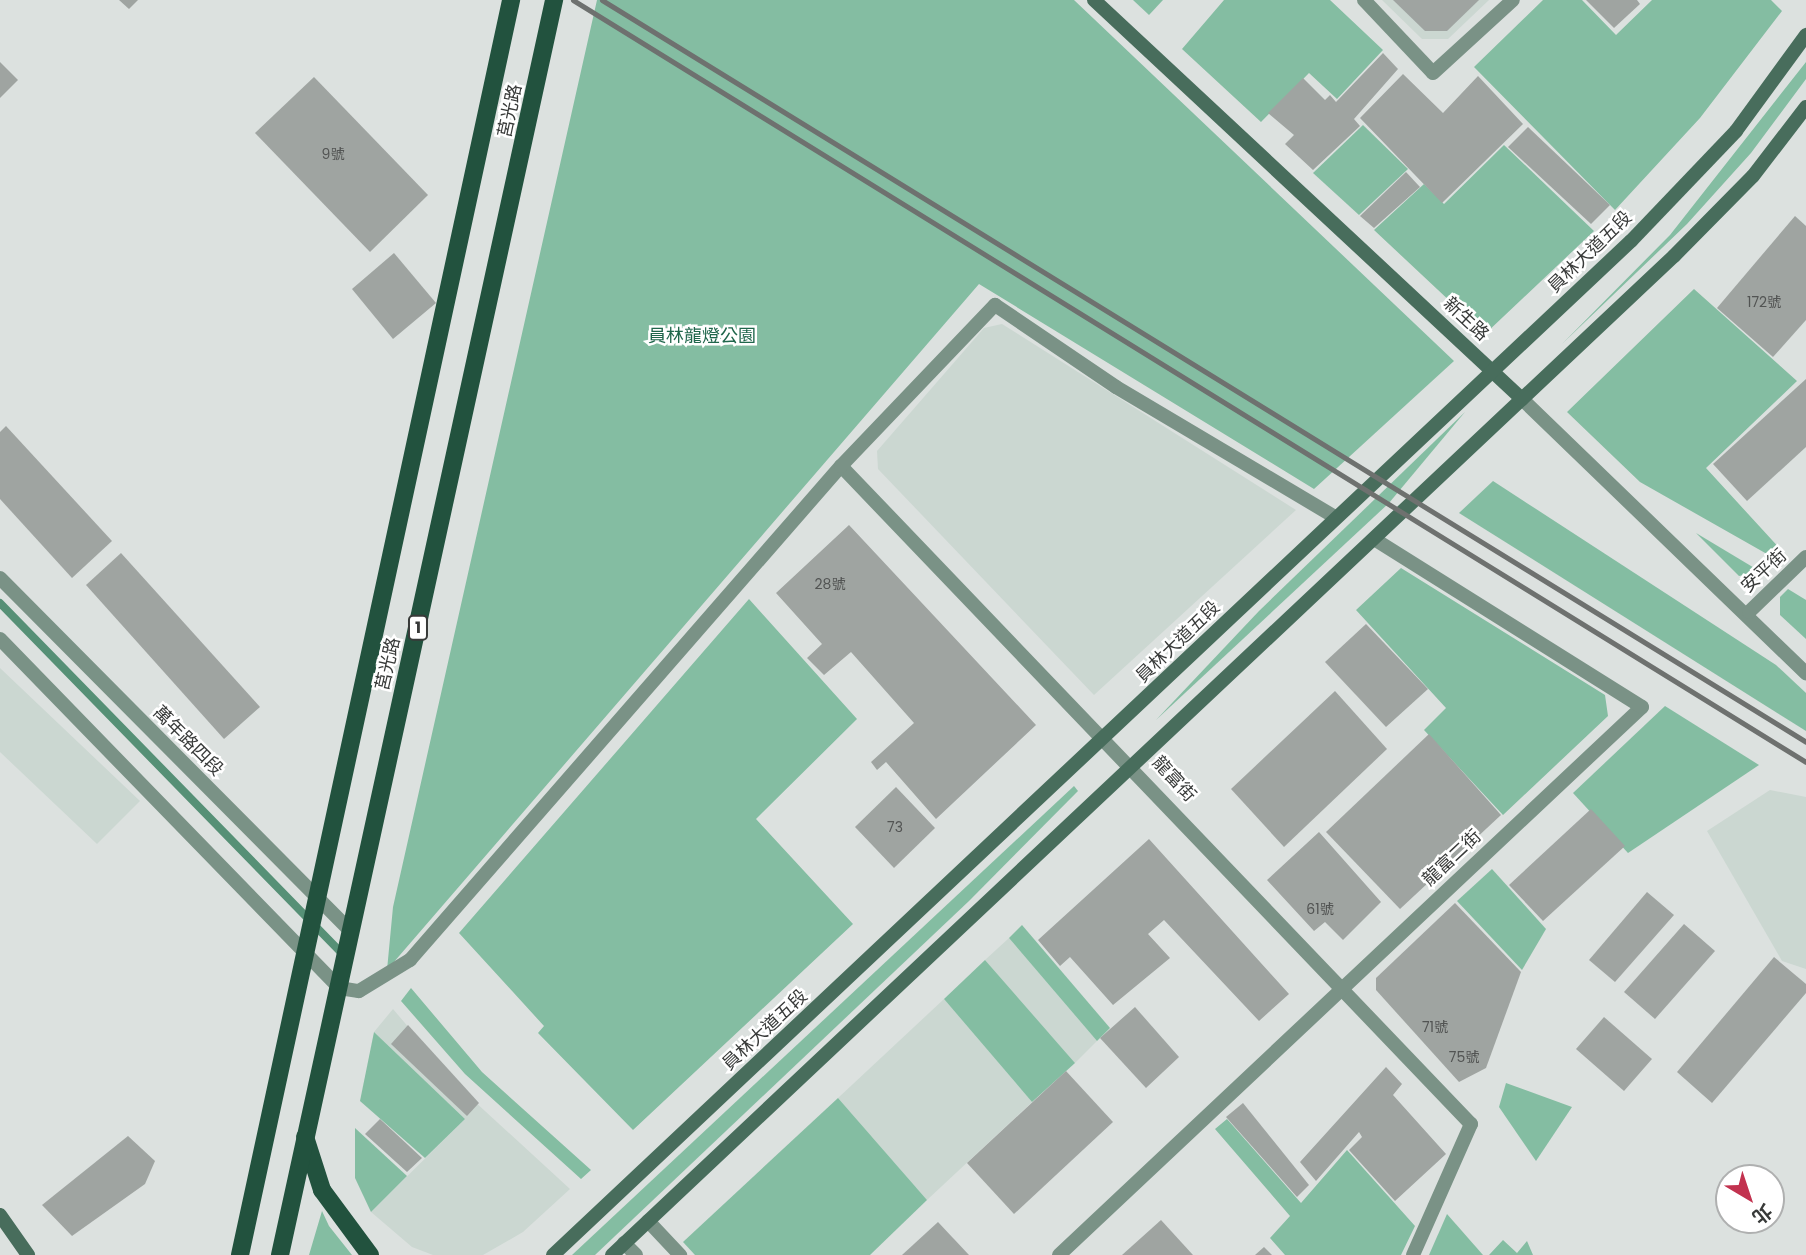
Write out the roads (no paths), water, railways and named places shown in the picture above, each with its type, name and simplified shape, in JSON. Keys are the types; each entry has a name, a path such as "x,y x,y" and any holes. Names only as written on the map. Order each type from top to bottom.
{"main road":[{"name":"莒光路","path":"240,1255 320,901 511,0"},
{"name":"莒光路","path":"280,1255 304,1135 339,988 349,930 554,0"},
{"name":"新生路","path":"1094,0 1522,398"},
{"name":"員林大道五段","path":"553,1255 1107,737 1335,517 1631,241 1736,131 1806,35"},
{"path":"612,1255 1136,767 1753,176 1806,107"},
{"path":"304,1135 322,1190 370,1255"},
{"path":"0,1215 28,1255"}],"street":[{"path":"1364,0 1433,73 1513,0"},
{"path":"0,639 339,988 359,991 410,960 841,466 995,305 1116,387 1335,517"},
{"name":"新生路","path":"1522,398 1749,612 1806,673"},
{"name":"龍富街","path":"841,466 1136,767 1471,1124 1413,1255"},
{"name":"龍富二街","path":"1059,1255 1642,707 1374,539"},
{"name":"安平街","path":"1749,612 1806,558"},
{"name":"萬年路四段","path":"0,578 349,930"},
{"path":"648,1221 680,1255"},
{"path":"624,1243 636,1255"}],"waterway":[{"path":"0,603 345,956"}],"railway":[{"path":"573,0 1806,762"},
{"path":"602,0 1806,742"}],"park label":[{"name":"員林龍燈公園","path":"702,336"}]}
